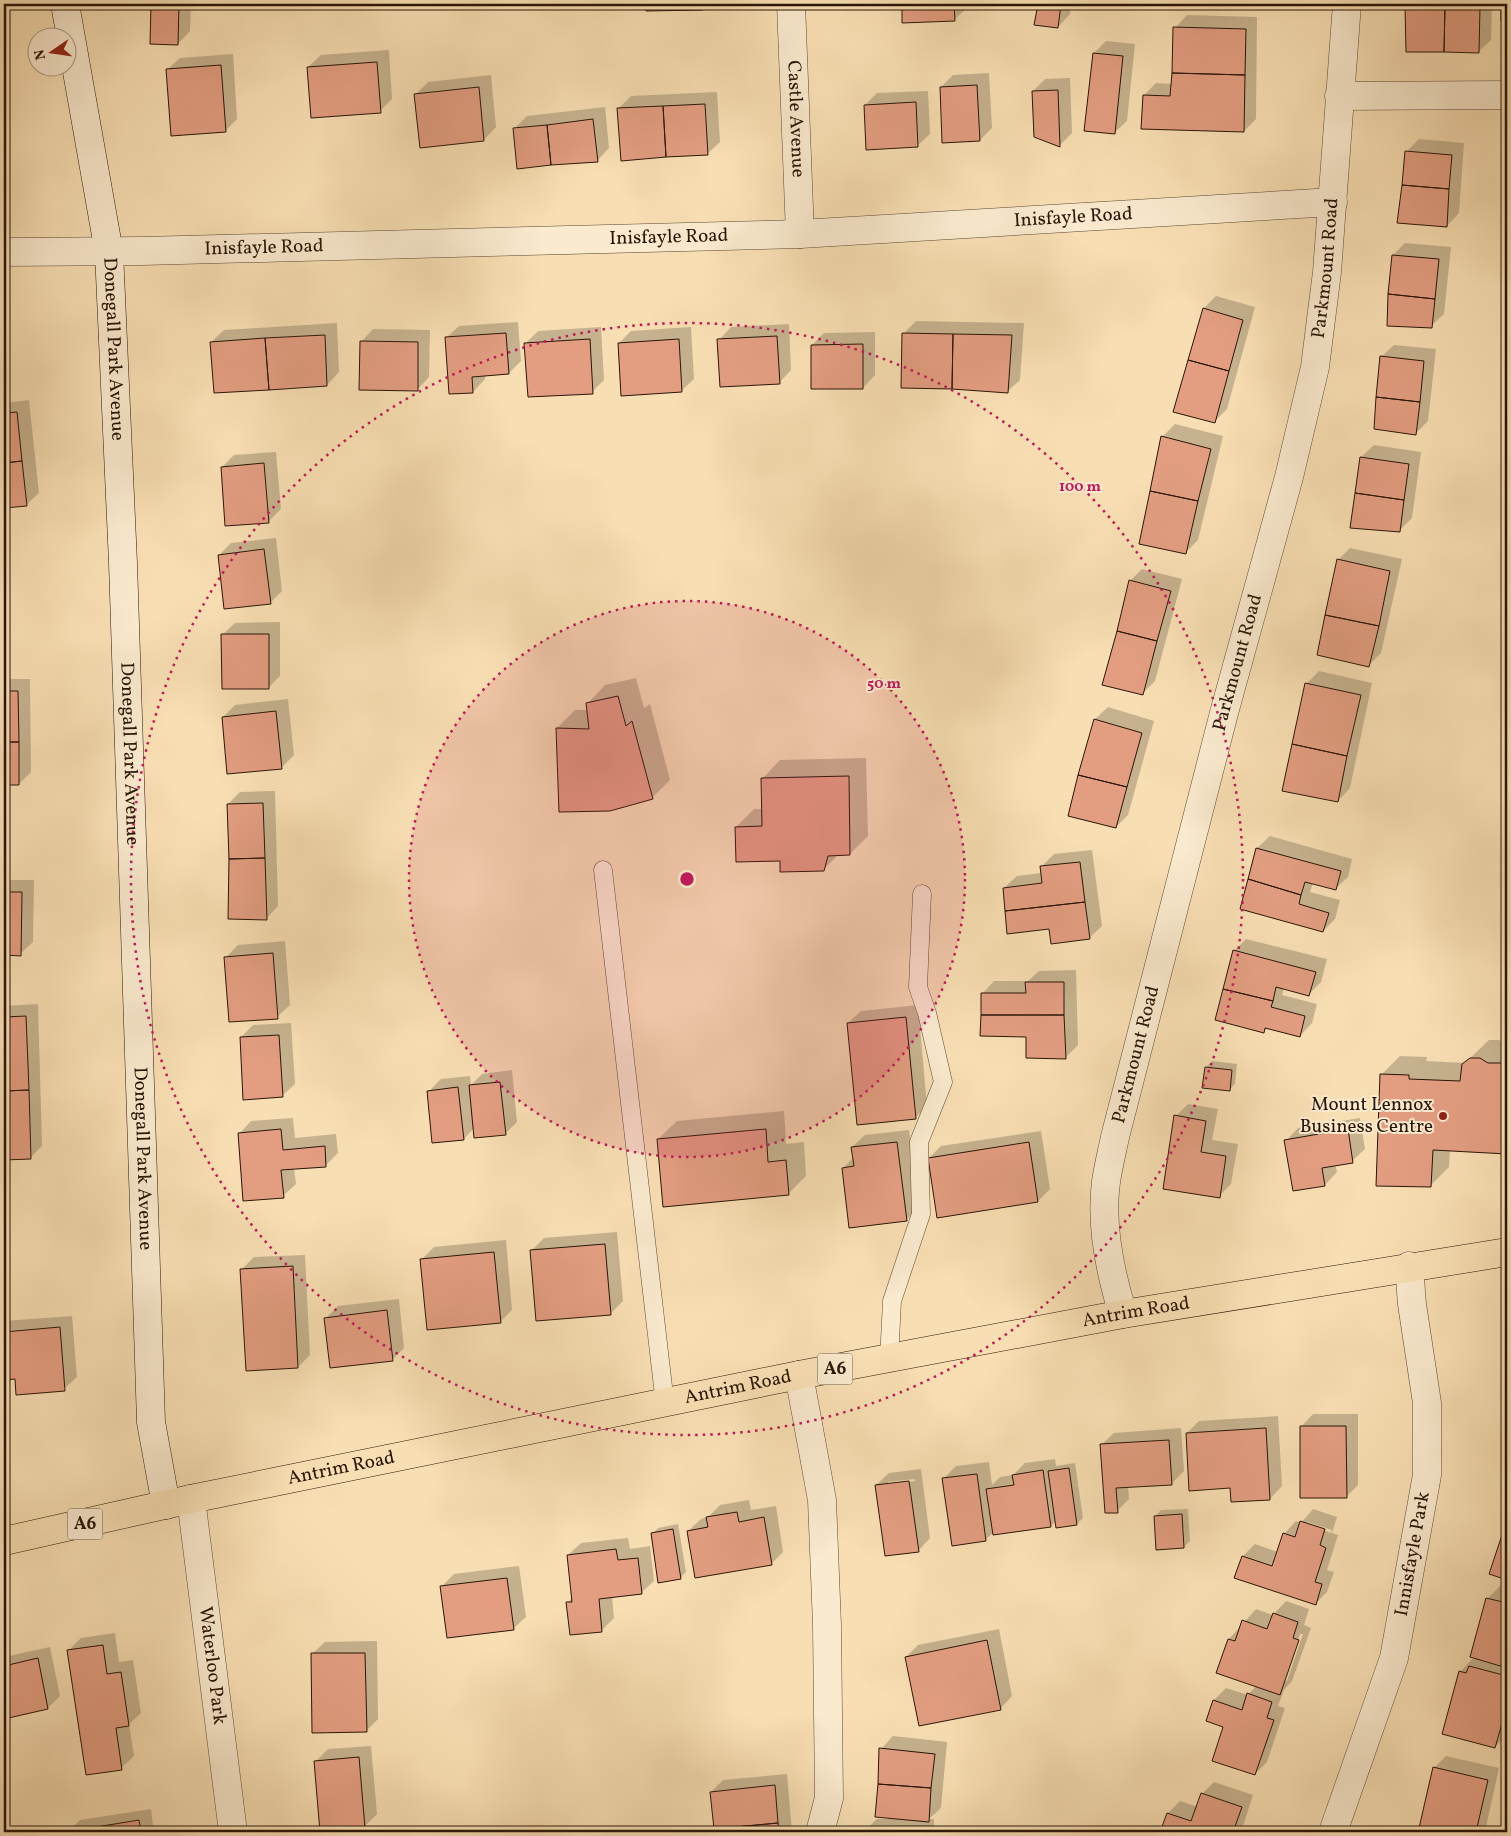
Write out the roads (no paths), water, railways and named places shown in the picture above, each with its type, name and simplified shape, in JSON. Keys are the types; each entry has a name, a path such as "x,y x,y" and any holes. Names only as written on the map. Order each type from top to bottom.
{"main road":[{"name":"Antrim Road","path":"4,1542 178,1502 665,1404 799,1375 889,1360 1123,1314 1409,1266 1507,1252"}],"street":[{"name":"Donegall Park Avenue","path":"65,4 109,252 123,573 152,1422 178,1502"},
{"name":"Castle Avenue","path":"791,4 800,234"},
{"name":"Parkmount Road","path":"1123,1314 1112,1280 1106,1236 1106,1183 1115,1136 1224,713 1289,477 1315,367 1327,272 1347,4"},
{"path":"1339,96 1507,95"},
{"name":"Inisfayle Road","path":"4,252 109,252 800,234 1333,202"},
{"name":"Innisfayle Park","path":"1333,1832 1394,1658 1427,1475 1427,1403 1412,1304 1409,1266"},
{"path":"799,1375 822,1500 827,1625 829,1798 820,1832"},
{"name":"Waterloo Park","path":"178,1502 233,1832"}],"lane":[{"path":"603,870 665,1404"},
{"path":"889,1360 892,1301 921,1214 919,1142 943,1082 927,1014 918,987 922,894"}],"place":[{"name":"Mount Lennox Business Centre","path":"1443,1116"}]}
